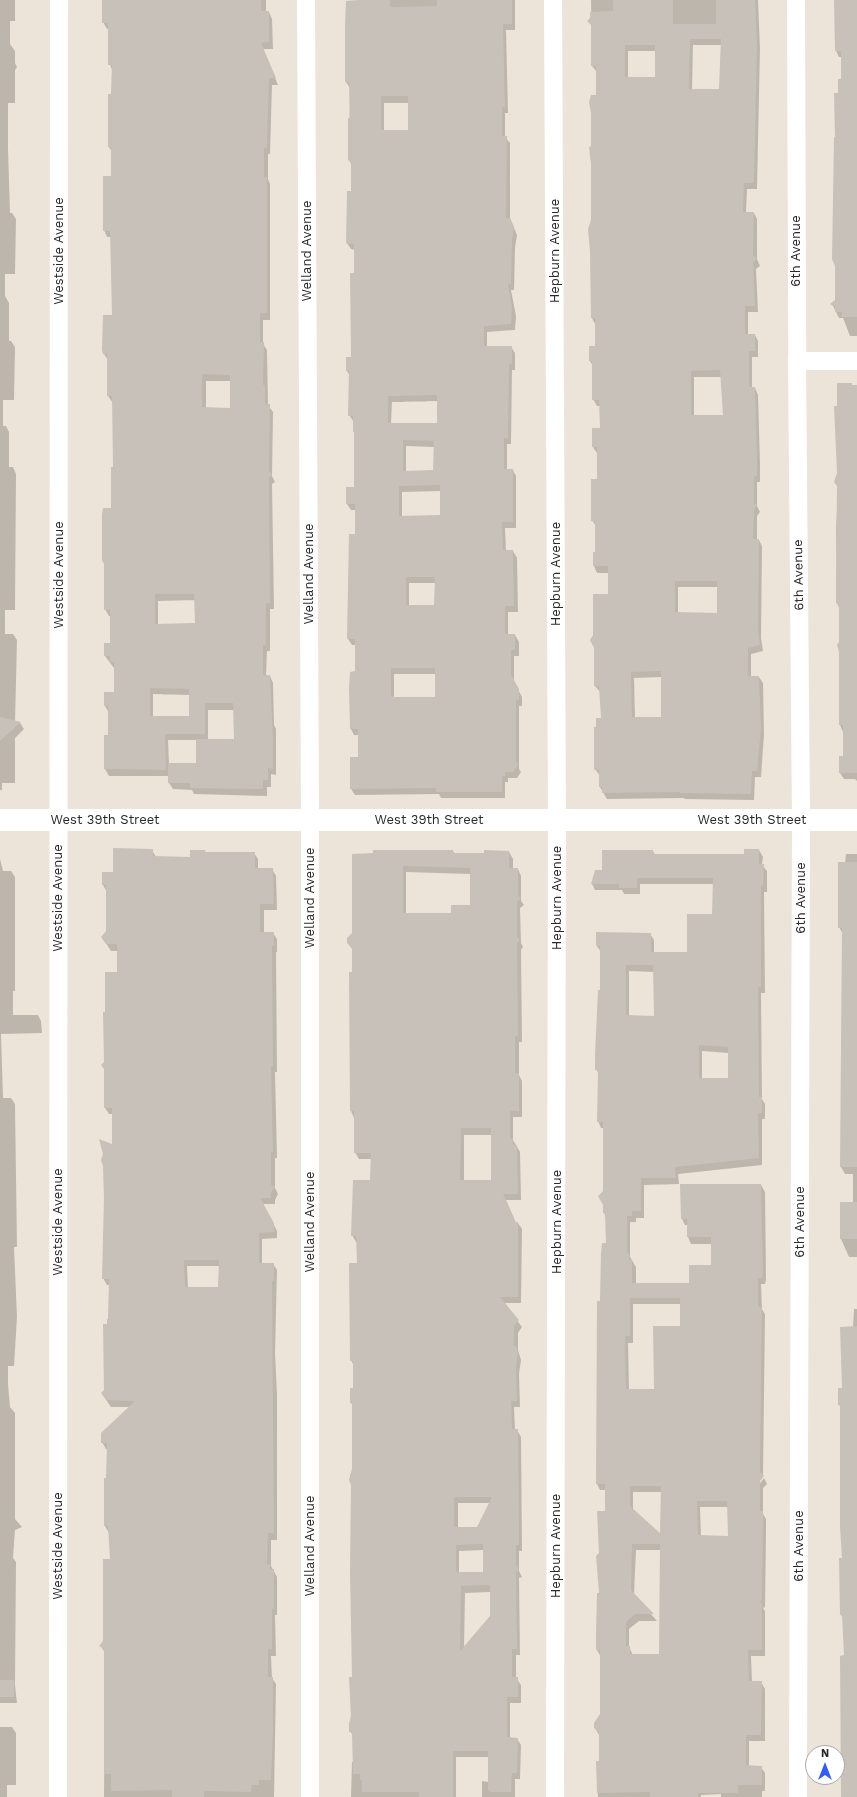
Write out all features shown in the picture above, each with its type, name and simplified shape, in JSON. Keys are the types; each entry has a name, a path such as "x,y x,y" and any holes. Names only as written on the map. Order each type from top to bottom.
{"street":[{"name":"Westside Avenue","path":"58,1797 59,0"},
{"name":"Welland Avenue","path":"306,0 310,820 310,1797"},
{"name":"Hepburn Avenue","path":"553,0 557,820 556,1797"},
{"name":"6th Avenue","path":"796,0 796,361 801,820 798,1797"},
{"path":"796,361 857,361"},
{"name":"West 39th Street","path":"0,820 857,820"}],"building":[{"path":"102,0 261,0 261,11 269,11 269,42 261,43 276,78 269,78 267,148 264,148 264,177 267,177 267,313 260,313 260,342 264,342 263,385 265,385 265,401 266,404 270,404 269,471 272,475 269,478 270,603 266,603 266,645 263,645 263,675 270,675 273,769 268,768 268,780 263,780 263,789 190,788 190,783 168,783 168,763 196,763 196,739 234,739 233,703 205,703 205,734 165,734 166,770 104,769 104,735 108,735 108,706 104,706 104,692 114,692 114,662 110,662 110,656 104,656 104,643 110,643 110,610 104,610 104,564 102,560 102,515 103,508 111,508 111,467 113,467 112,396 107,396 107,354 103,354 102,350 103,315 112,315 110,231 103,231 103,176 111,176 111,147 108,147 108,94 111,94 112,65 108,65 108,23 102,23","holes":["202,374 230,375 230,408 202,407","155,594 194,594 195,623 155,624","150,688 189,689 189,716 150,716"]},
{"path":"390,0 390,7 437,6 437,0 512,0 512,24 503,24 505,107 502,107 502,136 507,136 506,218 510,218 514,227 512,241 511,284 508,284 512,308 511,324 484,326 484,346 512,346 512,364 509,364 508,438 504,438 504,469 513,469 513,522 502,522 503,550 513,550 514,606 505,606 505,634 515,634 515,650 511,650 511,675 519,689 519,700 516,700 516,761 518,765 513,772 505,772 505,776 502,776 502,792 436,792 436,788 350,789 350,757 358,757 358,729 350,729 349,688 350,672 355,671 355,639 347,639 349,534 355,534 355,504 346,504 346,487 354,487 354,432 353,416 348,416 349,371 346,371 346,357 351,357 350,273 354,273 354,244 346,243 347,191 351,191 351,162 348,160 348,118 350,118 349,82 345,82 346,1","holes":["381,96 408,96 408,130 381,130","437,395 437,423 388,423 388,396","403,440 434,441 433,470 403,471","440,485 440,515 399,516 399,486","406,577 435,577 434,605 406,605","391,668 435,668 435,697 391,696"]},
{"path":"613,0 673,0 673,24 716,24 716,0 755,0 757,42 754,183 744,183 743,212 754,212 753,255 757,259 753,262 755,306 745,306 745,334 755,334 755,351 749,351 749,387 755,387 757,457 757,476 754,476 754,503 757,505 754,509 753,539 759,539 758,631 760,645 748,648 748,676 759,676 761,728 757,771 752,771 751,794 680,792 602,793 602,787 599,787 599,770 594,770 594,727 596,727 596,718 601,718 599,686 594,686 594,648 590,640 593,635 593,594 608,594 608,566 593,566 593,552 595,552 595,521 591,521 591,479 597,479 597,447 592,447 592,428 600,428 599,400 592,400 592,361 589,361 589,346 595,346 595,318 591,318 590,252 588,229 591,220 591,164 589,147 591,146 591,113 589,102 591,95 596,95 596,66 591,66 591,25 587,21 590,18 590,12 613,11","holes":["690,39 721,39 719,89 689,89","625,45 655,45 655,77 625,77","720,370 723,415 691,415 691,371","675,581 717,581 717,613 675,612","661,671 661,717 632,717 631,672"]},
{"path":"834,0 857,0 857,317 842,317 842,312 835,312 835,307 830,304 835,300 835,266 832,259 835,137 834,93 838,93 838,79 841,79 841,51 835,51"},
{"path":"837,383 852,383 852,385 857,385 857,773 839,773 839,756 843,756 843,725 839,725 839,652 837,645 839,642 839,606 836,603 837,486 834,482 837,473 834,406 837,406"},
{"path":"0,717 21,722 0,741"},
{"path":"113,848 153,849 153,856 190,857 190,850 205,850 205,852 255,852 255,868 273,868 274,904 260,904 260,932 274,932 274,946 272,946 273,1066 271,1066 273,1152 271,1152 271,1185 275,1187 271,1193 271,1198 260,1198 274,1223 274,1232 259,1233 259,1263 274,1263 274,1281 272,1281 274,1533 268,1533 267,1564 270,1564 270,1569 274,1569 272,1649 268,1649 268,1677 273,1677 273,1732 271,1780 259,1780 259,1785 252,1785 251,1792 204,1791 204,1797 172,1797 172,1790 111,1791 111,1774 104,1774 104,1649 99,1646 103,1641 103,1559 110,1559 108,1526 104,1526 104,1478 106,1478 107,1443 101,1443 101,1433 135,1401 107,1400 101,1393 104,1390 103,1324 107,1324 108,1319 109,1279 102,1279 104,1198 103,1166 101,1160 103,1154 99,1139 112,1144 112,1108 104,1108 104,1069 101,1065 104,1062 103,1012 105,1012 105,972 117,972 117,944 106,944 101,937 106,931 106,885 102,885 102,872 113,872","holes":["184,1260 219,1260 218,1287 185,1287"]},
{"path":"744,849 759,849 759,864 764,864 763,886 761,886 761,987 758,987 759,1097 762,1097 762,1113 758,1113 759,1158 675,1167 676,1178 641,1178 641,1211 632,1211 632,1216 627,1216 627,1253 629,1253 629,1260 632,1260 632,1283 689,1283 689,1265 711,1265 711,1237 687,1237 687,1219 681,1219 680,1184 761,1184 763,1273 762,1278 758,1278 758,1307 762,1307 760,1472 764,1476 760,1481 760,1511 763,1511 762,1600 760,1602 762,1604 762,1650 748,1650 749,1681 762,1681 761,1735 746,1735 746,1765 762,1766 762,1785 738,1785 738,1793 698,1793 698,1797 650,1797 650,1792 597,1793 596,1761 599,1761 599,1732 594,1728 594,1723 600,1714 600,1650 596,1650 597,1593 599,1593 596,1556 599,1553 597,1511 605,1511 605,1484 596,1484 597,1301 600,1301 602,1243 606,1243 605,1213 603,1213 603,1205 598,1196 603,1191 603,1122 597,1122 598,1070 595,1070 598,990 600,990 600,946 596,946 596,932 651,933 651,952 687,952 687,914 712,914 713,878 637,878 637,888 619,888 619,884 591,884 595,870 602,870 602,850 653,850 653,854 744,854","holes":["626,965 653,965 654,1016 626,1015","699,1045 728,1047 728,1078 699,1078","630,1298 680,1298 680,1326 653,1326 654,1389 626,1389 625,1336 630,1336","630,1486 661,1486 660,1533 630,1506","697,1501 727,1501 728,1536 698,1535","632,1544 660,1544 659,1654 630,1654 630,1646 626,1646 626,1622 635,1614 654,1614 631,1590"]},
{"path":"373,850 453,850 453,853 484,853 484,850 509,851 509,868 518,868 518,895 521,898 517,902 517,937 520,940 517,943 518,1036 515,1036 515,1073 519,1073 519,1111 510,1111 510,1139 513,1139 513,1145 517,1145 518,1194 503,1194 515,1222 518,1222 518,1297 500,1297 519,1320 514,1326 514,1346 516,1346 518,1353 516,1367 517,1401 511,1401 512,1429 518,1429 519,1545 516,1545 516,1564 519,1570 516,1572 517,1649 512,1649 512,1677 518,1677 518,1697 507,1697 507,1737 518,1738 517,1773 512,1773 511,1792 490,1792 488,1790 488,1751 453,1751 453,1797 419,1797 419,1792 362,1792 362,1780 360,1780 360,1774 353,1774 352,1732 349,1732 351,1717 349,1677 352,1677 350,1573 351,1485 349,1480 352,1469 352,1403 350,1403 350,1388 353,1388 353,1361 350,1361 349,1263 357,1263 356,1236 351,1236 353,1180 370,1180 371,1153 354,1153 354,1111 350,1111 349,972 352,972 352,948 347,943 347,938 352,933 352,854 373,853","holes":["403,866 470,868 470,905 451,905 451,913 403,913","461,1128 491,1128 491,1180 460,1180","454,1497 492,1497 477,1527 454,1527","483,1544 483,1572 456,1572 456,1545","490,1585 490,1616 460,1651 461,1586"]},
{"path":"838,862 857,862 857,1167 840,1167 842,928 838,928"},
{"path":"840,1202 857,1202 857,1239 840,1239"},
{"path":"857,1326 857,1797 841,1797 841,1785 845,1785 845,1745 841,1745 840,1656 844,1655 842,1615 840,1615 839,1558 842,1558 840,1527 840,1405 838,1405 838,1388 842,1388 840,1327"},
{"path":"0,1680 14,1680 14,1697 0,1697"}]}
